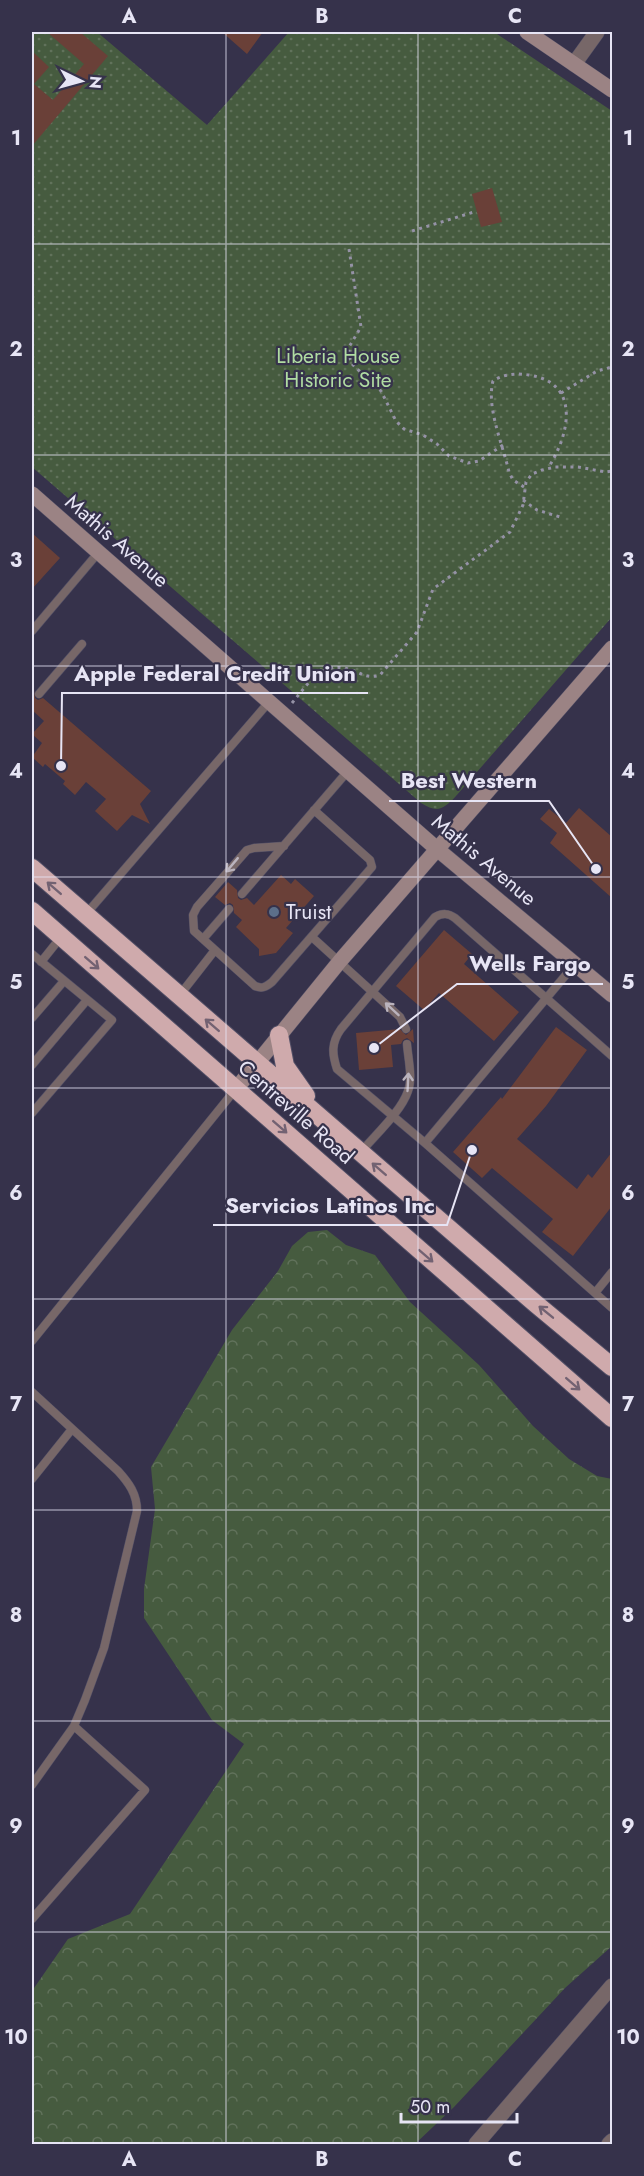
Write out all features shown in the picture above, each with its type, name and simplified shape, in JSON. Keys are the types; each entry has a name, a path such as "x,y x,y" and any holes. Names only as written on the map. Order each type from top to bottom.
{"highway":[{"name":"Centreville Road","path":"32,868 360,1153 612,1367"},
{"name":"Centreville Road","path":"32,911 612,1418"},
{"path":"279,1035 285,1066 324,1122"}],"street":[{"path":"527,32 612,90"},
{"path":"574,64 597,32"},
{"name":"Mathis Avenue","path":"32,494 437,849 612,995"},
{"path":"236,1089 340,961 612,648"},
{"path":"476,2145 612,1986"},
{"path":"609,2145 612,2141"}],"lane":[{"path":"32,631 98,552"},
{"path":"39,694 82,644"},
{"path":"85,915 269,702"},
{"path":"242,894 348,771"},
{"path":"284,846 254,848 241,855 197,907 193,915 194,931 255,986 264,988 272,982 372,867 370,860 314,810"},
{"path":"203,939 229,909"},
{"path":"612,1056 449,914 435,917 336,1037 333,1047 333,1059 337,1069 425,1143 612,1308"},
{"path":"42,962 61,937"},
{"path":"312,937 400,1017 406,1029"},
{"path":"179,996 215,950"},
{"path":"32,954 112,1020 32,1113"},
{"path":"425,1143 575,964"},
{"path":"32,1018 64,981"},
{"path":"32,1065 87,1000"},
{"path":"360,1153 408,1092 410,1082 407,1044"},
{"path":"32,1341 236,1089"},
{"path":"595,1293 612,1272"},
{"path":"32,1392 129,1484 135,1496 137,1511 104,1648 74,1726 32,1785"},
{"path":"32,1479 72,1429"},
{"path":"32,1919 145,1790 74,1726"}],"path":[{"path":"412,231 474,212"},
{"path":"349,249 361,327 349,347 349,357 353,364 381,391 396,421 404,429 431,440 448,456 462,462 479,461 503,445"},
{"path":"561,393 597,371 612,367"},
{"path":"524,487 513,480 491,404 490,390 493,381 499,376 531,375 551,382 561,393 565,417 562,444 548,468"},
{"path":"284,714 322,670 340,667 371,677 380,675 417,632 433,589 510,531 524,501 524,487 532,474 548,468 578,467 612,471"},
{"path":"524,501 539,512 560,517"}],"green space":[{"name":"Liberia House Historic Site","path":"32,32 97,32 207,125 289,32 494,32 612,111 612,617 456,796 443,807 436,809 421,803 32,467"},
{"path":"327,1230 346,1245 375,1255 410,1302 479,1365 533,1426 569,1459 597,1476 612,1479 612,1946 565,1988 454,2107 415,2144 32,2144 32,1991 68,1939 130,1914 244,1744 212,1720 144,1618 144,1589 155,1509 151,1467 232,1330 278,1271 292,1246 308,1232"}],"building":[{"path":"47,32 80,32 108,56 32,146 32,51 49,67 34,84 53,100 84,64"},
{"path":"222,32 263,32 247,54"},
{"path":"492,188 502,222 481,227 472,194"},
{"path":"32,533 60,558 32,589"},
{"path":"32,688 35,698 38,700 43,698 151,791 140,804 150,824 132,815 117,831 95,811 106,799 86,782 75,795 63,784 65,781 45,764 43,767 32,757 42,743 32,734 44,721 32,710"},
{"path":"579,808 612,837 612,898 550,843 557,833 540,819 549,809 566,823"},
{"name":"Truist","path":"281,875 291,884 295,879 314,896 286,928 293,933 276,953 259,956 259,949 236,927 242,920 234,913 233,905 230,903 225,905 215,897 228,882 237,890 238,898 241,900 247,898 254,905"},
{"path":"444,930 472,954 464,964 519,1012 494,1041 439,993 424,1010 396,986"},
{"path":"556,1027 587,1050 546,1106 517,1139 577,1189 588,1174 592,1178 612,1152 612,1206 573,1256 542,1232 553,1219 492,1168 482,1178 453,1152 501,1097 502,1099"},
{"path":"400,1029 406,1035 413,1029 414,1043 407,1038 401,1044 391,1045 393,1067 359,1070 356,1033"}],"place":[{"name":"Apple Federal Credit Union","path":"61,766"},
{"name":"Best Western","path":"596,869"},
{"name":"Truist","path":"274,912"},
{"name":"Wells Fargo","path":"374,1048"},
{"name":"Servicios Latinos Inc","path":"472,1150"}]}
